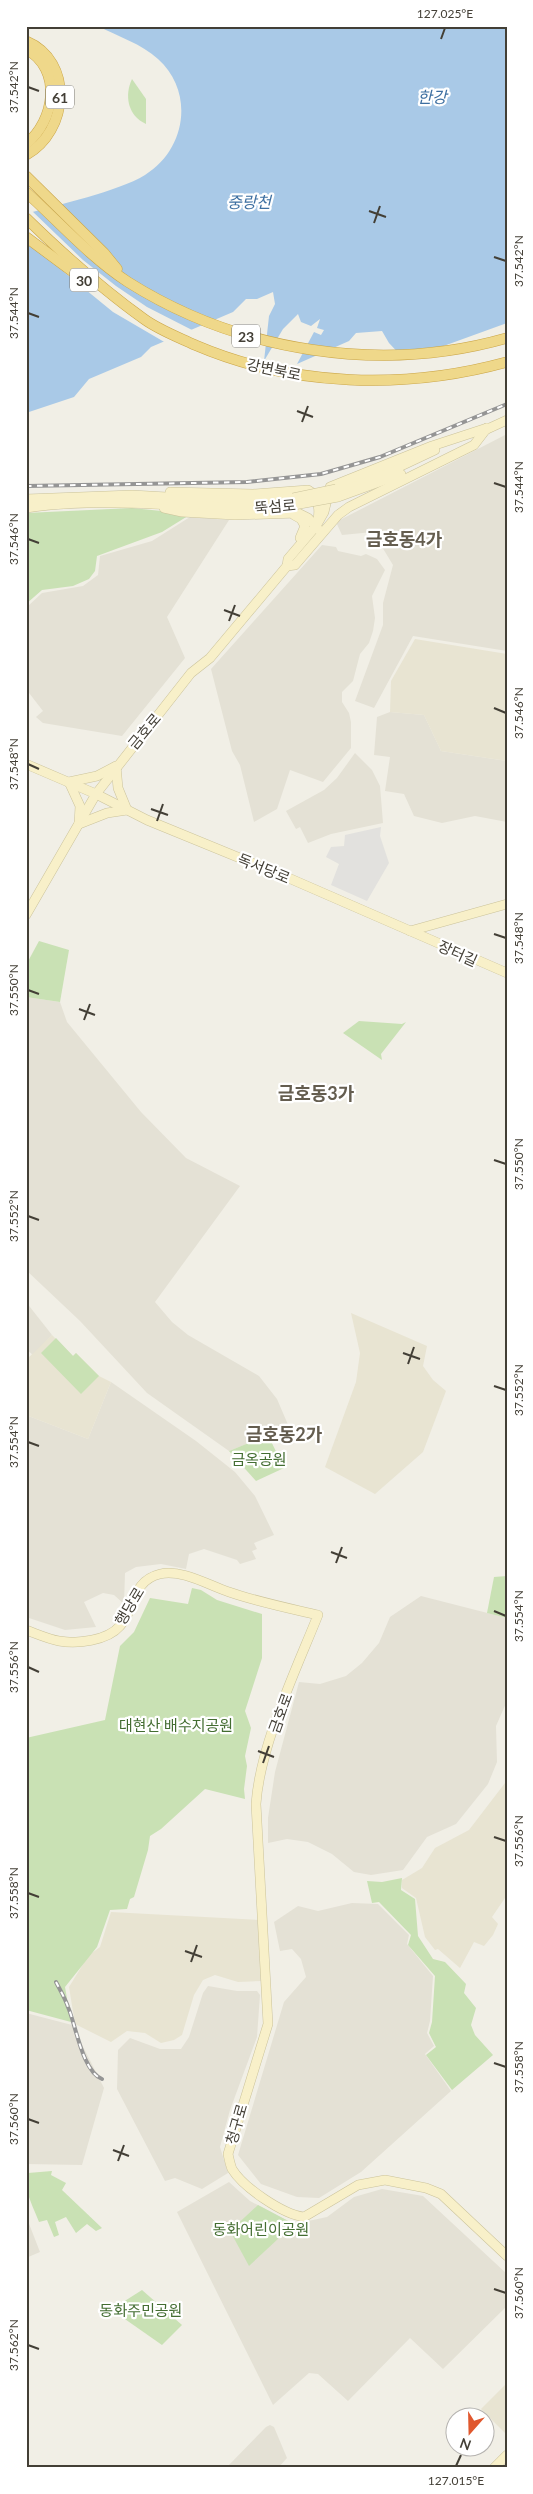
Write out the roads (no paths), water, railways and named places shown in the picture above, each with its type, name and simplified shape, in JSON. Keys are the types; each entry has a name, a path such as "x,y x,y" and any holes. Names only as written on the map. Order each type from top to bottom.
{"highway":[{"name":"61","path":"26,40 42,50 51,61 57,74 60,94 57,116 52,129 39,145 26,155"},
{"path":"26,49 43,64 49,77 51,93 50,106 44,124 26,144"},
{"name":"30","path":"27,177 104,253 127,281"},
{"name":"강변북로","path":"26,192 100,260 127,281 158,299 209,323 282,345 349,352 410,354 463,349 507,338"},
{"name":"강변북로","path":"26,218 81,269 145,319 183,340 220,355 268,369 319,377 384,380 467,372 507,362"},
{"name":"30","path":"26,237 114,301 145,319"}],"main road":[{"name":"뚝섬로","path":"26,499 294,501 337,493 412,470 470,440 488,428 507,420"},
{"path":"322,529 330,488 418,451 488,428"},
{"path":"322,529 360,500 474,445 488,428"},
{"name":"뚝섬로","path":"337,493 406,465 467,434"},
{"path":"145,499 199,492 253,494 308,490 313,493 318,504 322,529"},
{"name":"뚝섬로","path":"26,508 145,499"},
{"path":"145,499 182,512 235,515 282,513 303,515 322,529"},
{"path":"282,513 296,516 305,526 296,549"},
{"name":"금호로","path":"287,566 296,565 312,546 322,529"},
{"name":"금호로","path":"26,915 96,794 116,766 191,673 210,658 287,566 288,559 296,549 322,529"},
{"name":"독서당로","path":"26,764 96,794 126,810 410,931"},
{"path":"116,766 118,788 126,810 79,824 78,800 69,782 97,776 116,766"},
{"path":"410,931 507,904"},
{"name":"장터길","path":"410,931 507,973"},
{"name":"행당로","path":"26,1630 59,1641 86,1641 106,1635 120,1627 128,1614 138,1588 147,1580 159,1574 176,1573 254,1599 318,1614"},
{"name":"금호로","path":"258,1845 256,1802 259,1779 270,1742 318,1614"},
{"name":"청구로","path":"258,1845 268,2024 228,2154 231,2167 241,2181 293,2216 304,2217 358,2185 384,2180 426,2188 441,2194 507,2256"},
{"path":"494,2468 507,2455"}],"water":[{"name":"중랑천","path":"98,26 507,26 507,323 405,360 389,343 382,331 356,333 349,341 297,364 314,332 321,335 324,330 317,328 320,319 311,326 301,322 298,314 283,329 264,361 269,316 275,304 273,292 257,299 246,299 233,312 151,347 141,357 89,379 74,397 26,413 26,214 104,192 145,175 159,164 170,151 177,136 181,120 181,104 170,72 152,54"}],"railway":[{"path":"26,486 247,482 321,474 380,457 507,404"},
{"path":"56,1982 67,2004 80,2047 89,2067 102,2079"}],"district":[{"name":"금호동4가","path":"404,539"},
{"name":"금호동3가","path":"316,1093"},
{"name":"금호동2가","path":"284,1434"}],"water label":[{"name":"한강","path":"432,96"}],"park label":[{"name":"금옥공원","path":"259,1459"},
{"name":"대현산 배수지공원","path":"176,1725"},
{"name":"동화어린이공원","path":"261,2229"},
{"name":"동화주민공원","path":"141,2310"}]}
